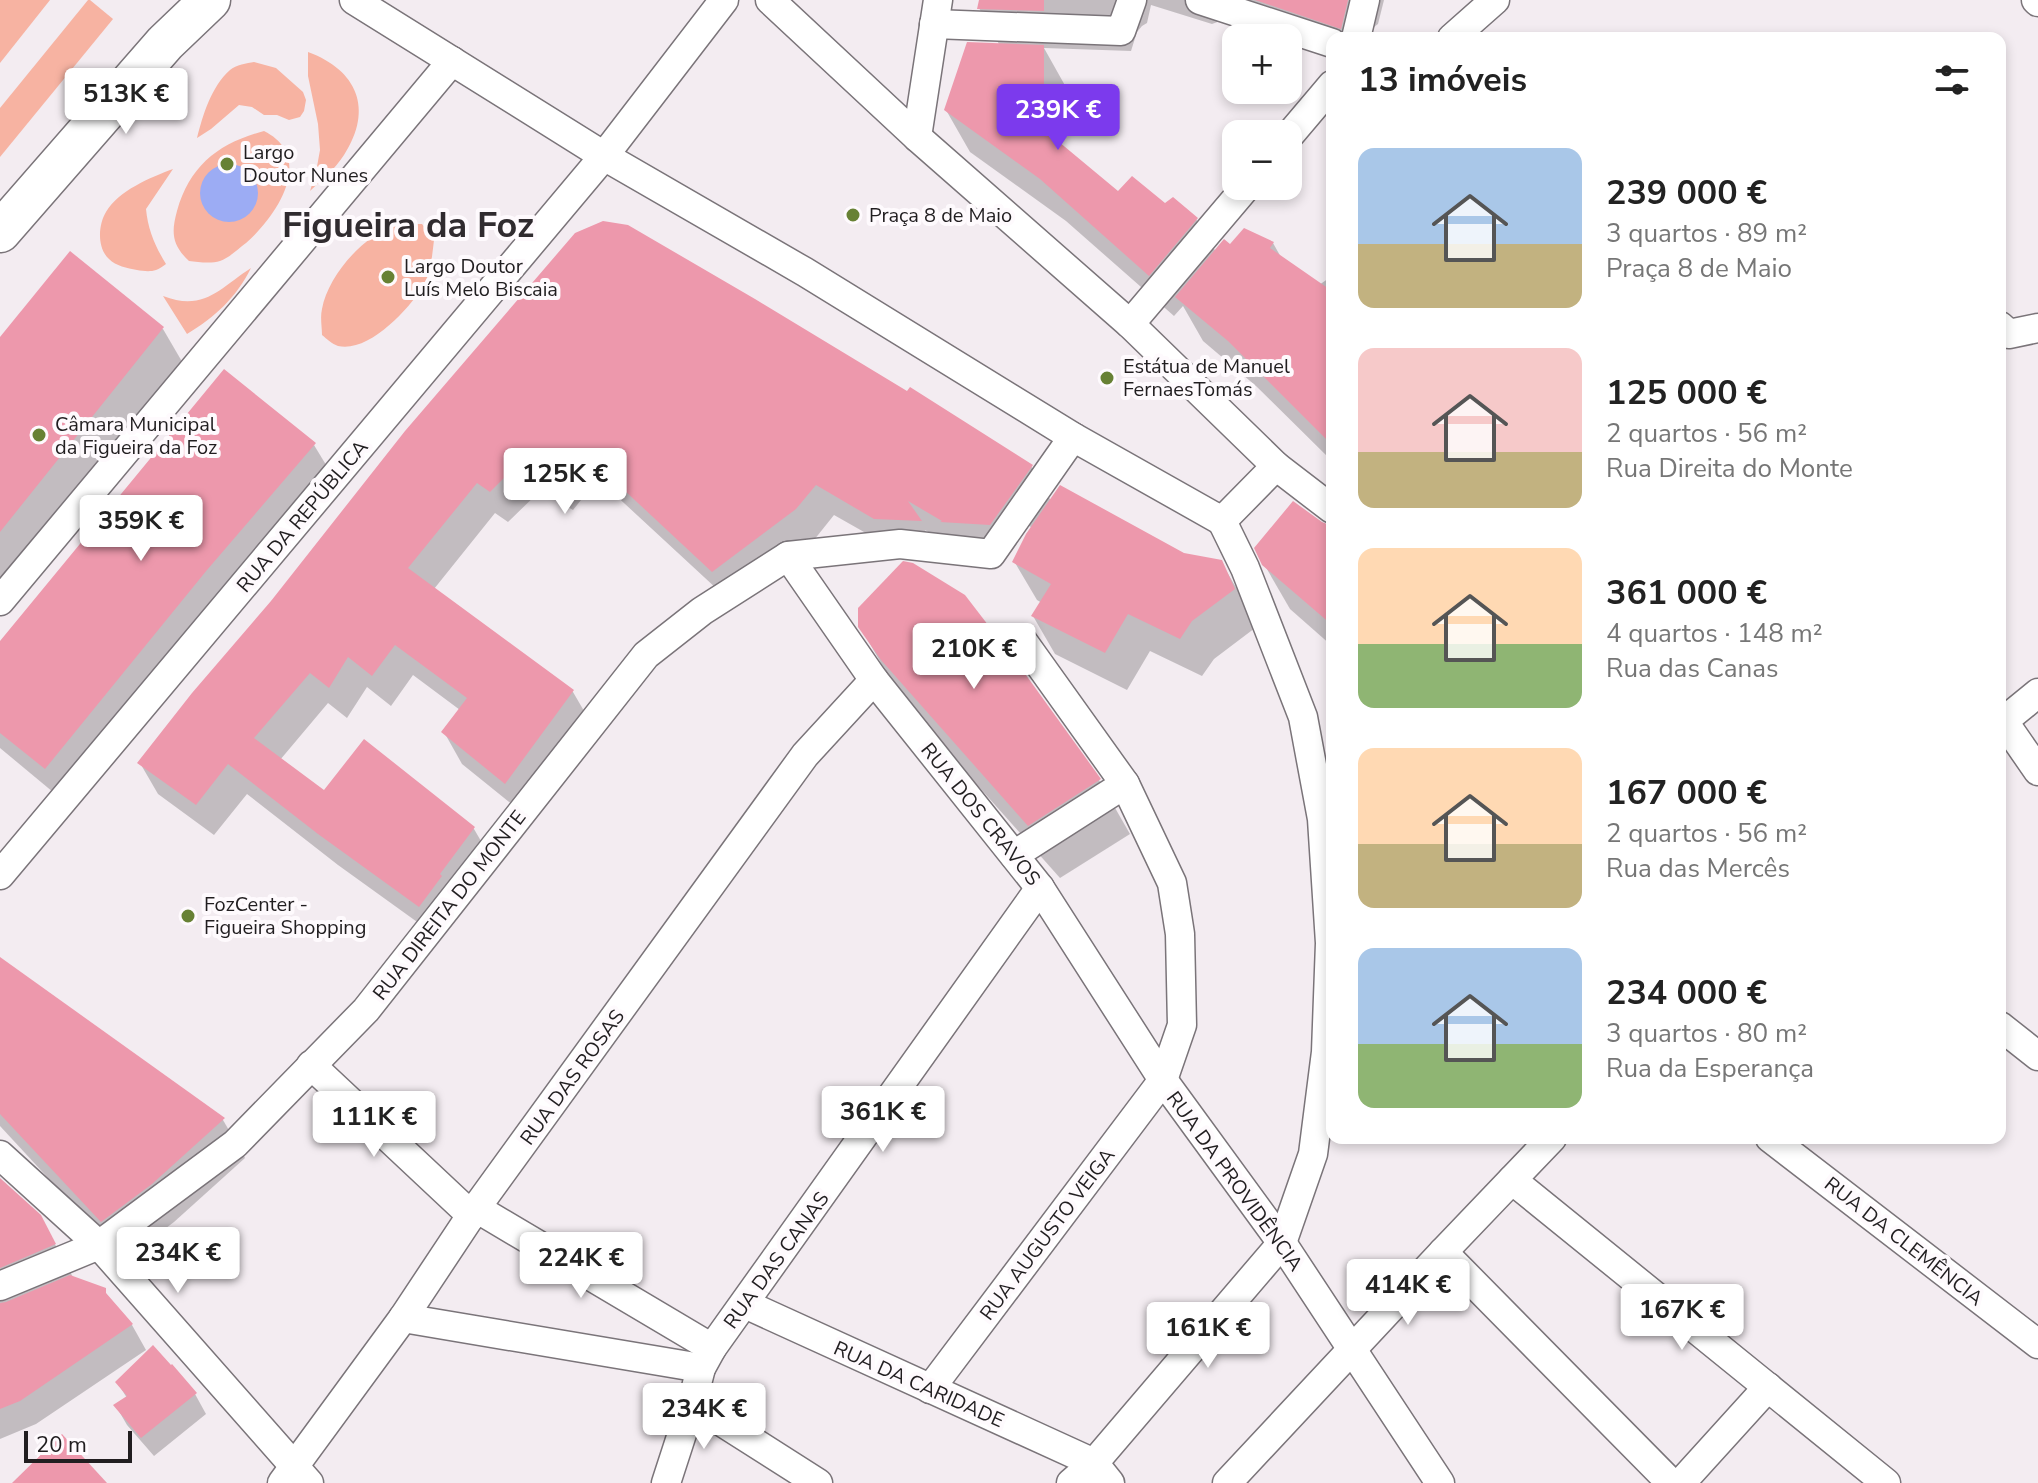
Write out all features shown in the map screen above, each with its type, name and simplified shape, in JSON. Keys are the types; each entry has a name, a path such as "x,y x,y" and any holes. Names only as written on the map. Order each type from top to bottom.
{"main road":[{"path":"0,232 165,43 210,0"}],"street":[{"path":"354,0 604,156 805,272 1073,437 1222,521 1245,568 1303,717 1322,819 1326,881"},
{"path":"604,156 724,0"},
{"path":"770,0 917,137 1130,324 1276,466 1326,504"},
{"path":"917,137 936,12 1121,31 1132,0"},
{"path":"1200,0 1326,41"},
{"path":"1357,32 1365,0"},
{"path":"1459,32 1495,0"},
{"path":"0,601 452,61"},
{"path":"1302,120 1326,92"},
{"name":"RUA DA REPÚBLICA","path":"0,875 604,156"},
{"path":"1130,324 1235,200"},
{"path":"2006,331 2009,334 2038,328"},
{"path":"788,556 900,544 991,554 1073,437"},
{"path":"1222,521 1276,466"},
{"name":"RUA DOS CRAVOS","path":"788,556 874,680 1040,888 1163,1080"},
{"name":"RUA DIREITA DO MONTE","path":"0,1286 99,1245 235,1144 366,1010 646,655 702,611 788,556"},
{"name":"RUA AUGUSTO VEIGA","path":"930,1389 1163,1080 1182,1025 1180,934 1172,883 1125,784 1022,640"},
{"name":"RUA DAS ROSAS","path":"295,1478 474,1212 805,755 874,680"},
{"path":"2006,716 2038,693"},
{"path":"2006,727 2038,771"},
{"path":"1014,855 1125,784"},
{"name":"RUA DAS CANAS","path":"666,1483 706,1358 1040,888"},
{"path":"2006,1031 2038,1056"},
{"path":"1071,1483 1102,1473 1282,1243 1313,1154 1326,1052"},
{"path":"311,1065 474,1212 706,1358"},
{"name":"RUA DA PROVIDÊNCIA","path":"1163,1080 1282,1243 1440,1483"},
{"path":"1227,1483 1546,1144"},
{"name":"RUA DA CLEMÊNCIA","path":"1778,1144 2038,1344"},
{"path":"0,1155 99,1245 295,1478"},
{"path":"1512,1180 1886,1483"},
{"path":"1443,1252 1664,1480 1768,1387"},
{"name":"RUA DA CARIDADE","path":"745,1304 1102,1473"},
{"path":"403,1318 706,1358"},
{"path":"692,1403 818,1483"}],"shaded area":[{"path":"0,0 50,0 0,63"},
{"path":"88,0 113,19 0,157 0,108"},
{"path":"308,52 339,69 356,93 359,107 353,138 344,155 310,191 320,150 308,76"},
{"path":"254,62 276,68 303,92 306,100 300,117 289,120 239,105 197,138 209,102 223,77 235,67"},
{"path":"264,131 279,142 287,156 289,171 279,203 258,232 227,258 213,262 189,261 176,244 174,226 190,181 208,158 220,149"},
{"path":"173,169 146,209 153,238 166,264 146,271 118,265 102,249 100,230 103,217 111,204 127,191"},
{"path":"422,224 434,240 431,265 425,283 407,308 386,328 362,343 338,346 322,335 321,312 326,296 331,283 349,258 384,231 399,225"},
{"path":"251,268 224,306 187,334 163,296 190,301 211,296"}],"water":[{"path":"229,164 240,166 249,173 256,182 256,204 249,213 240,220 229,222 218,220 209,213 202,204 200,193 202,182 209,173 218,166"}],"building":[{"path":"979,0 1044,0 1044,11 977,9"},
{"path":"1255,0 1348,0 1341,29"},
{"path":"967,42 1044,45 1044,89 1029,117 1118,191 1132,176 1165,203 1173,197 1198,218 1149,276 1040,179 944,110"},
{"path":"603,221 628,225 907,391 910,387 1033,465 990,525 940,522 908,501 922,521 874,519 816,485 796,509 712,572 580,449 555,480 522,460 490,492 477,483 408,568 574,690 505,784 441,732 467,698 395,645 372,676 348,657 329,688 310,673 254,738 324,790 364,739 475,827 419,907 228,764 196,805 137,763 271,601 405,431 575,233"},
{"path":"1244,228 1274,242 1270,248 1326,287 1326,439 1228,341 1175,297 1224,239 1230,244"},
{"name":"Câmara Municipal da Figueira da Foz","path":"70,251 164,327 0,532 0,337"},
{"path":"224,369 316,443 207,570 45,769 0,733 0,641"},
{"path":"1060,485 1184,553 1222,560 1235,589 1192,621 1180,639 1128,614 1105,653 1031,616 1051,584 1012,562 1026,534"},
{"path":"1293,501 1326,524 1326,620 1262,565 1254,548"},
{"path":"903,561 913,563 965,595 1101,779 1028,826 881,660 858,627 858,608"},
{"path":"0,957 225,1118 152,1184 101,1222 0,1114"},
{"path":"0,1178 41,1215 56,1244 0,1268"},
{"path":"70,1275 106,1288 106,1293 133,1324 20,1401 0,1409 0,1303"},
{"path":"153,1345 197,1393 141,1438 113,1405 127,1396 115,1382"},
{"path":"62,1434 107,1483 12,1483"}],"place":[{"name":"Largo Doutor Nunes","path":"227,164"},
{"name":"Praça 8 de Maio","path":"853,215"},
{"name":"Largo Doutor Luís Melo Biscaia","path":"388,277"},
{"name":"Estátua de Manuel FernaesTomás","path":"1107,378"},
{"name":"Câmara Municipal da Figueira da Foz","path":"39,435"},
{"name":"FozCenter - Figueira Shopping","path":"188,916"}],"district":[{"name":"Figueira da Foz","path":"408,224"}]}
